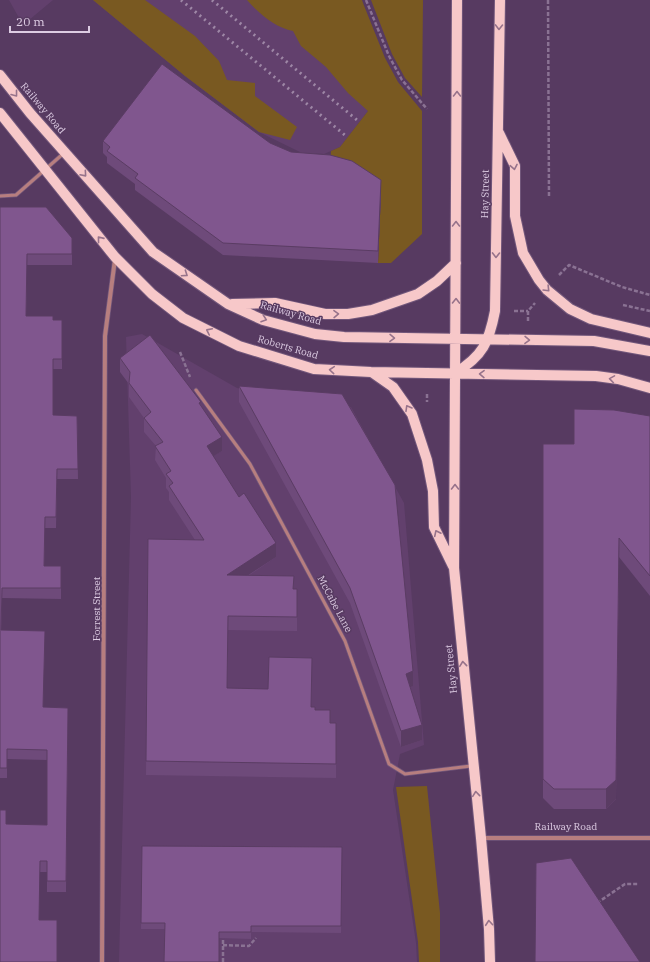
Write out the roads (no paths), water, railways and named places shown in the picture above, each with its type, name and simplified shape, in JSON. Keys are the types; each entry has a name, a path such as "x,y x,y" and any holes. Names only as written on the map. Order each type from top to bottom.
{"main road":[{"name":"Hay Street","path":"457,0 454,568 473,766 482,838 490,962"},
{"name":"Hay Street","path":"455,373 476,358 488,339 495,311 500,0"},
{"name":"Railway Road","path":"0,74 30,113 153,252 228,304 263,320 315,334 364,338 594,341 650,351"},
{"name":"Roberts Road","path":"0,113 115,257 152,294 183,318 239,346 314,368 371,372 596,376 618,379 650,388"},
{"path":"499,132 515,166 515,216 523,253 539,280 547,290 570,309 591,319 650,333"},
{"path":"228,304 275,303 325,314 348,314 372,310 418,294 437,281 456,263"},
{"path":"371,372 393,387 412,414 427,460 434,490 434,527 454,568"}],"street":[{"name":"Forrest Street","path":"102,962 105,336 115,257"},
{"name":"Railway Road","path":"482,838 650,838"}],"lane":[{"path":"0,196 16,195 65,152"},
{"name":"McCabe Lane","path":"196,390 250,464 345,642 389,764 405,774 473,766"}],"railway":[{"path":"181,0 346,136"},
{"path":"212,0 357,120"}]}
